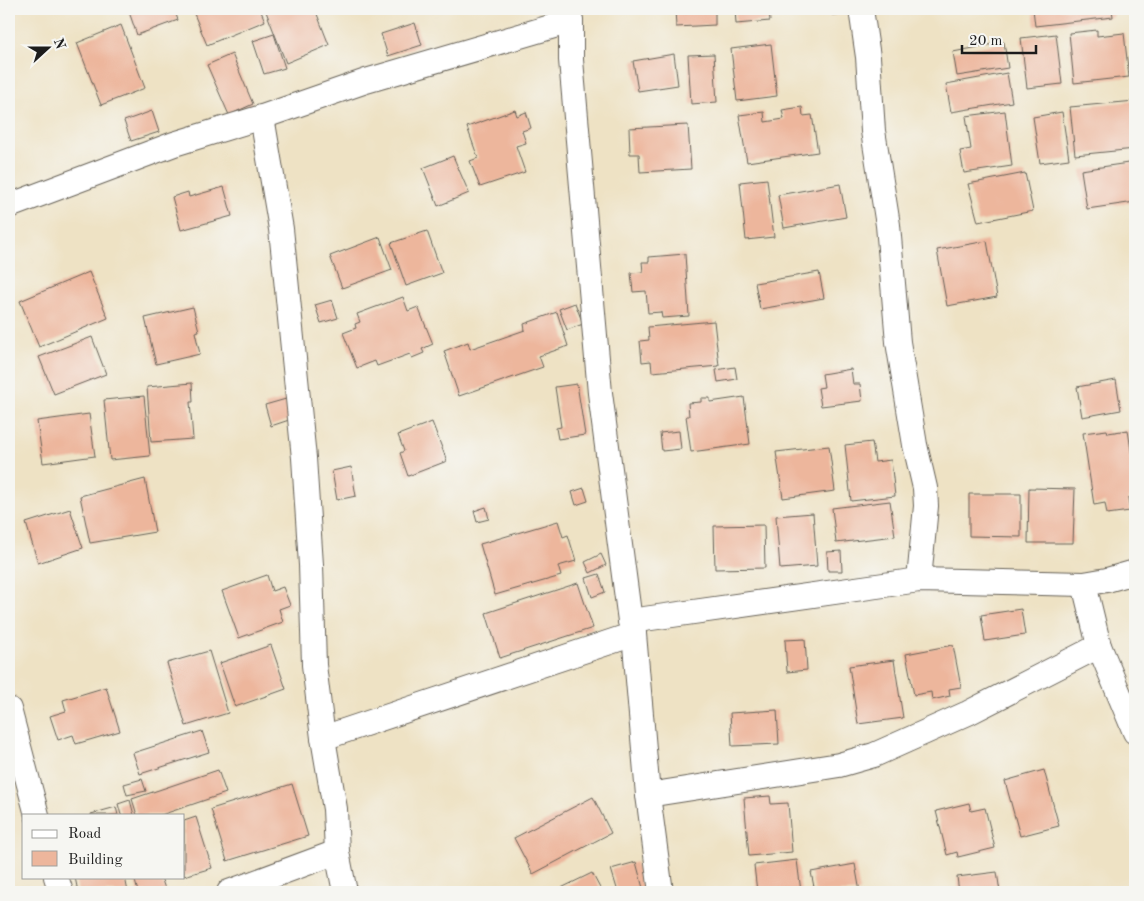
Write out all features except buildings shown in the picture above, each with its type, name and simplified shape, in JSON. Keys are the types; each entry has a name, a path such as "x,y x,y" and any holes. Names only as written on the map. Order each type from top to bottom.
{"street":[{"path":"861,9 868,57 872,131 888,224 898,342 915,445 925,488 926,506 919,580"},
{"path":"9,206 174,144 262,117 570,15 572,60 600,392 632,627 648,796 661,892"},
{"path":"262,117 281,230 304,458 311,566 314,665 323,738 335,809 336,852 345,892"},
{"path":"323,738 632,627 919,580 1084,584 1135,572"},
{"path":"1084,584 1099,646 1135,732"},
{"path":"648,796 839,765 874,755 968,713 1099,646"},
{"path":"9,709 37,814"},
{"path":"229,892 336,852"},
{"path":"56,878 60,892"}]}
